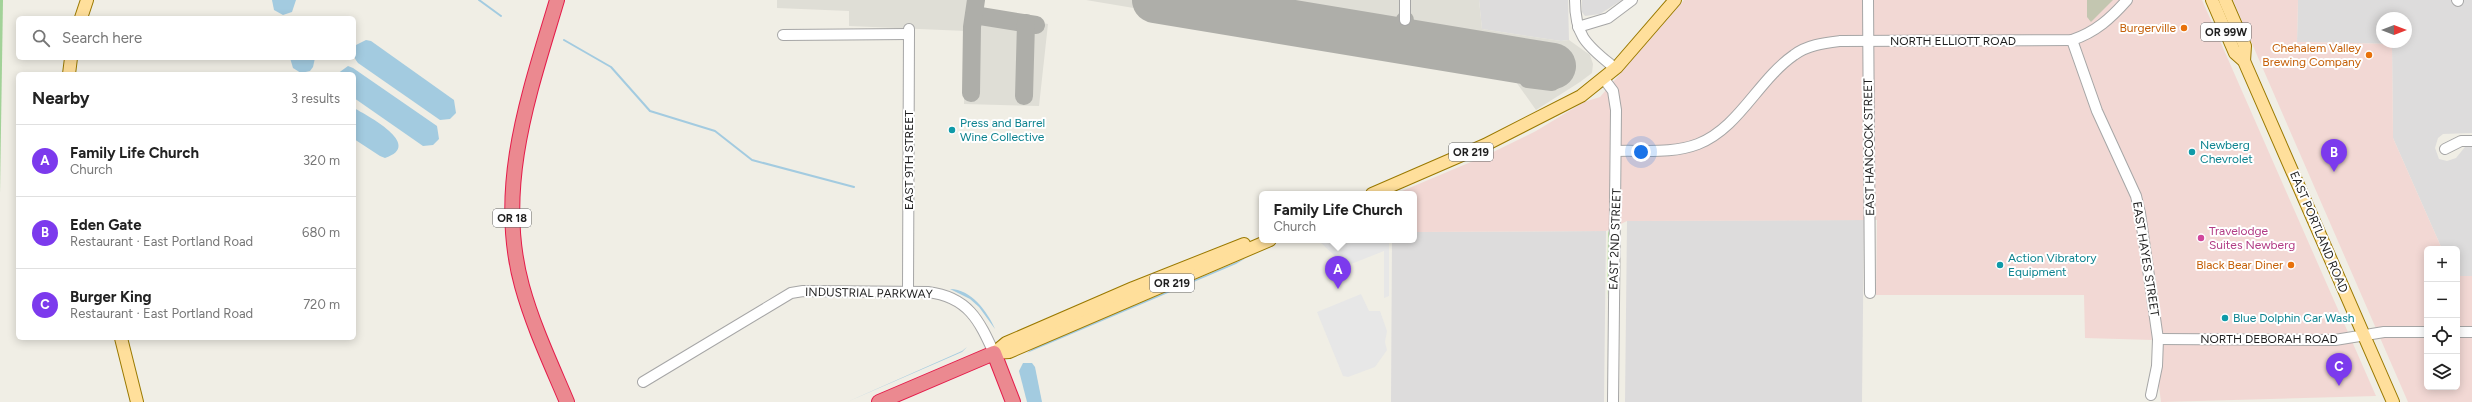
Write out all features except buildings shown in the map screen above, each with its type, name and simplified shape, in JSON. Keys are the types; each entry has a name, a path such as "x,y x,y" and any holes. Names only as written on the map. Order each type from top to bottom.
{"highway":[{"name":"OR 18","path":"557,0 521,126 514,162 512,213 522,285 542,344 567,402"},
{"name":"OR 219","path":"879,402 994,353"},
{"path":"994,353 1013,402"}],"main road":[{"path":"81,16 87,0"},
{"name":"OR 219","path":"1379,191 1516,131 1581,96 1604,79 1629,55 1641,38 1675,0"},
{"name":"EAST PORTLAND ROAD","path":"2212,0 2235,53 2244,61 2393,402"},
{"name":"EAST PORTLAND ROAD","path":"2225,0 2245,46 2244,61"},
{"name":"OR 219","path":"1568,102 1641,38"},
{"path":"69,72 71,60"},
{"name":"OR 219","path":"994,353 1006,344 1133,288 1259,237"},
{"name":"OR 219","path":"994,353 1009,352 1263,243"},
{"path":"122,340 137,402"}],"street":[{"path":"1405,0 1405,20"},
{"path":"1575,0 1578,27 1587,45 1610,64"},
{"path":"1578,27 1608,18 1632,0"},
{"name":"EAST HANCOCK STREET","path":"1868,0 1870,293"},
{"name":"NORTH ELLIOTT ROAD","path":"1616,151 1679,150 1703,142 1728,124 1774,73 1794,55 1820,44 1868,41 2072,40 2090,33 2106,22 2127,0"},
{"name":"EAST 9TH STREET","path":"783,35 909,32 908,292"},
{"name":"EAST HAYES STREET","path":"2072,40 2097,111 2136,196 2158,339 2157,366 2151,395"},
{"name":"EAST 2ND STREET","path":"1604,79 1613,91 1616,104 1613,402"},
{"path":"2445,149 2461,141 2472,141"},
{"name":"INDUSTRIAL PARKWAY","path":"643,382 791,293 803,291 937,293 964,305 978,319 994,353"},
{"name":"NORTH DEBORAH ROAD","path":"2158,339 2335,340 2384,332 2424,332"},
{"path":"2460,332 2472,332"}],"shaded area":[{"path":"777,0 984,0 982,11 1048,24 1039,106 964,104 966,31 849,26 849,11 777,8"},
{"path":"1086,0 1479,0 1482,29 1561,41 1569,40 1590,55 1593,64 1592,73 1536,110 1514,79 1497,69"},
{"path":"1479,0 1568,0 1569,40 1561,41 1482,29"},
{"path":"1582,0 1622,0 1600,14 1585,16 1582,12"},
{"path":"1684,0 2202,0 2376,396 2161,402 2153,340 2085,338 2084,295 1876,295 1877,220 1627,221 1606,231 1417,232 1417,191 1402,191 1485,156 1536,131 1584,102 1600,97"},
{"path":"2087,0 2113,0 2091,22 2087,17"},
{"path":"2233,0 2298,0 2297,42 2376,44 2376,48 2392,48 2393,138 2441,246 2424,246 2424,390 2460,390 2460,276 2472,276 2472,402 2408,402"},
{"path":"2298,0 2472,0 2472,133 2443,134 2438,138 2435,148 2439,159 2447,161 2456,158 2465,147 2472,146 2472,276 2460,276 2460,246 2441,246 2393,138 2392,48 2412,48 2412,12 2376,12 2376,44 2297,42"},
{"path":"1864,220 1862,402 1625,402 1627,221"},
{"path":"1606,231 1604,402 1391,402 1392,243 1417,243 1417,232"},
{"path":"1321,243 1389,243 1389,296 1384,298 1384,251 1346,266"},
{"path":"1361,294 1369,311 1380,311 1387,331 1385,342 1387,350 1375,367 1348,377 1343,376 1317,312"}],"green space":[{"path":"0,0 3,0 0,193"},
{"path":"1608,231 1610,235 1607,299"}],"water":[{"path":"272,0 296,0 292,12 283,15 274,10"},
{"path":"366,40 371,41 454,100 456,113 450,119 440,120 358,63 356,60 356,45"},
{"path":"291,60 315,60 313,67 310,71 299,72 293,68"},
{"path":"348,66 353,68 437,126 439,139 433,145 423,146 356,99 356,72 340,72"},
{"path":"356,109 380,123 396,138 399,146 396,152 385,158 356,140"},
{"path":"1246,258 1236,264 1027,353 1034,348"},
{"path":"950,289 965,293 977,302 988,315 995,329 979,307 970,299"},
{"path":"967,347 962,352 847,402 962,351"},
{"path":"1023,363 1032,363 1035,367 1042,402 1027,402 1019,371"}],"waterway":[{"path":"479,0 501,16"},
{"path":"564,40 611,67 650,111 715,131 752,160 854,187"}],"taxiway":[{"path":"971,93 972,27 976,0"},
{"path":"1260,17 1262,0"},
{"path":"974,15 1036,25"},
{"path":"1403,41 1405,20"},
{"path":"1024,96 1026,23"},
{"path":"1520,61 1528,79 1552,82 1555,79 1556,72 1553,66"}],"runway":[{"path":"1155,0 1553,66"}],"place":[{"name":"Burgerville","path":"2184,28"},
{"name":"Chehalem Valley Brewing Company","path":"2369,55"},
{"name":"Press and Barrel Wine Collective","path":"952,130"},
{"name":"Newberg Chevrolet","path":"2192,152"},
{"name":"Eden Gate","path":"2334,172"},
{"name":"Travelodge Suites Newberg","path":"2201,238"},
{"name":"Action Vibratory Equipment","path":"2000,265"},
{"name":"Black Bear Diner","path":"2291,265"},
{"name":"Family Life Church","path":"1338,289"},
{"name":"Blue Dolphin Car Wash","path":"2225,318"},
{"name":"Burger King","path":"2339,386"}]}
